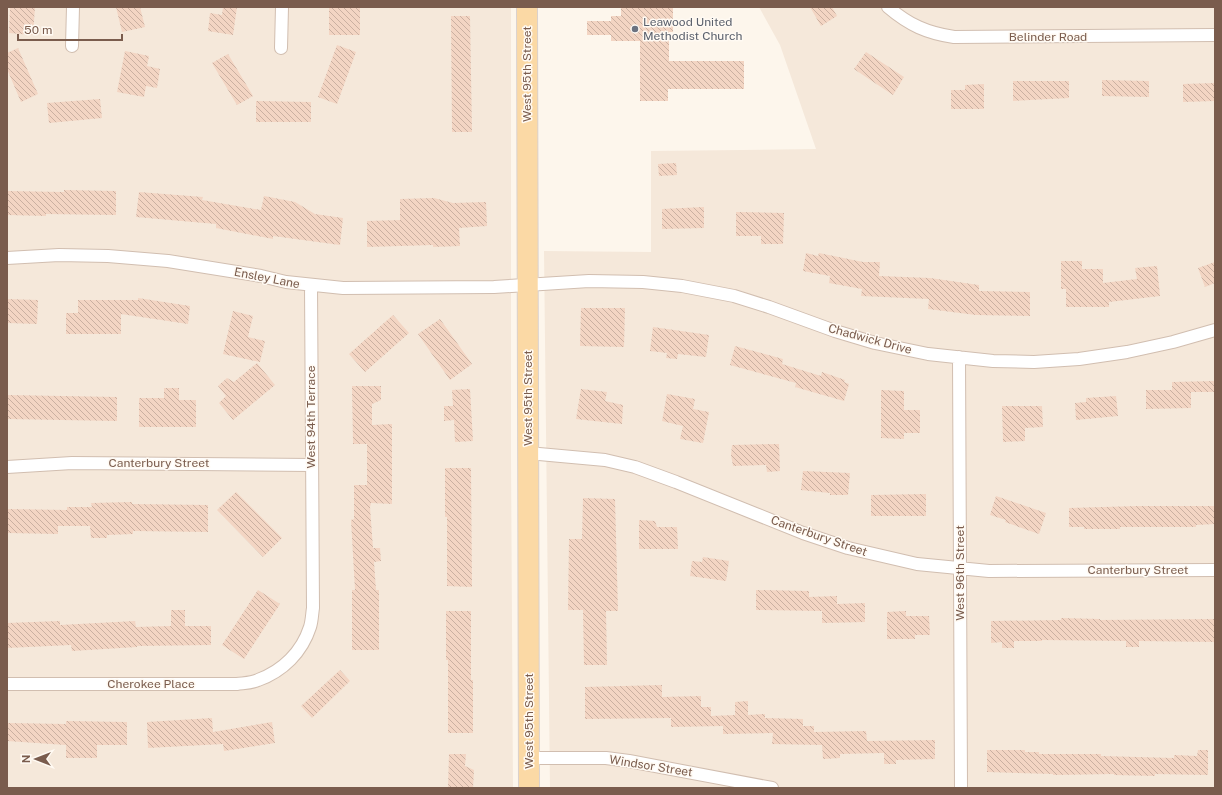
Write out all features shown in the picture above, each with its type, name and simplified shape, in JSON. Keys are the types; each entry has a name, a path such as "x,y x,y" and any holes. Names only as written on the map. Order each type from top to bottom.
{"main road":[{"name":"West 95th Street","path":"527,7 529,788"}],"street":[{"path":"72,46 73,7"},
{"path":"281,48 282,7"},
{"name":"Belinder Road","path":"888,7 917,27 936,34 954,37 1215,35"},
{"name":"Ensley Lane","path":"7,258 59,255 108,256 168,261 261,276 310,286 343,288 494,288 527,286"},
{"name":"Chadwick Drive","path":"527,286 589,281 643,282 682,286 734,296 835,331 876,343 928,354 959,358 1034,362 1079,360 1127,352 1215,330"},
{"name":"West 94th Terrace","path":"289,661 298,652 310,626 313,608 310,286"},
{"name":"West 96th Street","path":"959,358 961,788"},
{"name":"Canterbury Street","path":"528,453 605,460 635,467 803,533 848,548 917,564 989,571 1215,570"},
{"name":"Canterbury Street","path":"7,467 72,463 312,465"},
{"name":"Cherokee Place","path":"7,684 237,684 257,681 275,673 289,661"},
{"name":"Windsor Street","path":"529,758 606,758 772,788"}],"shaded area":[{"path":"7,7 511,7 513,788 7,788"},
{"path":"759,7 1215,7 1215,788 550,788 544,251 651,252 651,151 816,149 780,45"}],"building":[{"path":"10,7 35,7 33,35 9,33"},
{"path":"116,7 140,7 145,27 122,32"},
{"path":"223,7 237,7 233,35 208,31 210,13 222,15"},
{"path":"329,7 360,7 360,35 329,35"},
{"path":"621,7 673,7 673,32 669,32 669,61 744,61 744,89 668,89 668,101 640,101 640,41 611,41 611,35 587,35 587,21 611,21 611,16 621,16"},
{"path":"810,7 832,7 837,16 821,26"},
{"path":"451,16 470,16 472,132 452,132"},
{"path":"337,45 356,52 337,104 318,97"},
{"path":"18,48 38,94 21,102 7,69 7,53"},
{"path":"125,51 149,56 147,66 160,69 157,88 146,86 144,97 117,92"},
{"path":"866,52 904,77 893,95 854,69"},
{"path":"228,54 253,96 237,105 212,63"},
{"path":"1102,80 1149,81 1149,97 1102,96"},
{"path":"1013,81 1069,81 1069,98 1013,101"},
{"path":"1215,83 1215,101 1183,102 1183,84"},
{"path":"984,84 984,109 951,109 951,90 965,90 965,85"},
{"path":"100,99 102,118 49,123 47,103"},
{"path":"256,101 311,102 311,122 256,122"},
{"path":"676,163 677,175 659,176 658,164"},
{"path":"64,190 116,191 116,215 7,215 7,191 64,192"},
{"path":"139,192 203,197 202,200 261,210 264,196 295,202 315,214 343,218 340,245 273,236 273,239 216,228 216,224 136,217"},
{"path":"434,198 453,203 486,202 487,226 459,228 460,246 433,247 433,245 367,247 367,221 400,220 400,199"},
{"path":"704,207 704,228 662,229 662,209"},
{"path":"736,212 784,213 783,244 761,244 761,236 736,236"},
{"path":"806,253 818,256 819,253 863,262 880,262 879,276 930,278 979,285 979,291 1030,292 1030,316 976,315 928,309 929,299 861,296 862,289 829,283 830,276 803,271"},
{"path":"1061,261 1082,261 1082,269 1103,269 1103,283 1137,279 1135,268 1157,266 1160,296 1109,302 1109,307 1066,307 1066,289 1061,289"},
{"path":"1215,262 1215,283 1205,287 1198,268"},
{"path":"138,298 190,306 188,324 121,314 121,334 66,334 66,313 78,313 78,300 138,300"},
{"path":"7,299 38,300 37,324 7,323"},
{"path":"581,308 625,308 624,347 580,346"},
{"path":"233,311 253,316 248,337 265,341 260,362 223,354"},
{"path":"393,315 409,333 365,372 349,354"},
{"path":"440,319 472,364 450,380 418,334"},
{"path":"653,327 709,335 706,357 678,354 677,359 666,358 667,353 650,351"},
{"path":"735,346 783,359 782,364 821,376 822,372 845,380 844,382 849,384 844,401 795,387 796,383 730,365"},
{"path":"257,363 275,385 233,420 219,403 226,396 218,386 227,378 234,382"},
{"path":"1215,381 1215,392 1191,392 1191,408 1146,409 1146,390 1172,390 1172,382"},
{"path":"352,386 381,386 381,400 372,404 372,425 392,424 392,504 371,503 370,507 373,548 380,548 381,561 374,562 376,590 379,590 379,650 352,650 352,590 355,590 351,520 354,519 354,485 367,485 367,444 353,444"},
{"path":"164,388 179,388 179,400 196,400 196,427 139,427 139,398 164,398"},
{"path":"470,389 473,441 455,442 454,420 444,421 444,406 453,406 452,390"},
{"path":"581,389 607,392 605,401 623,405 622,424 576,419"},
{"path":"881,390 904,391 904,410 920,410 920,433 904,433 904,439 881,438"},
{"path":"667,394 695,399 693,409 709,412 703,443 680,439 683,426 662,421"},
{"path":"7,395 117,397 117,421 7,419"},
{"path":"1116,396 1118,416 1076,420 1075,403 1086,402 1086,398"},
{"path":"1002,406 1042,406 1043,427 1025,428 1025,441 1003,442"},
{"path":"779,444 780,471 767,472 766,465 733,466 731,455 732,445"},
{"path":"445,468 471,468 472,587 447,586"},
{"path":"803,471 850,473 848,495 830,495 830,493 801,490"},
{"path":"236,492 282,538 263,557 217,510"},
{"path":"926,494 926,516 871,516 871,495"},
{"path":"996,496 1046,513 1039,534 990,515"},
{"path":"583,498 615,499 618,611 606,611 607,665 584,665 583,610 568,610 569,539 582,539"},
{"path":"132,502 132,504 208,505 208,532 133,531 133,534 107,535 107,538 91,538 90,526 58,526 58,534 7,533 7,509 67,510 67,507 92,507 91,503"},
{"path":"1215,506 1215,524 1196,525 1196,527 1120,527 1120,529 1084,529 1084,527 1069,527 1069,508"},
{"path":"639,520 655,521 657,527 677,527 678,549 639,549"},
{"path":"703,557 729,561 726,581 690,576 692,561 702,562"},
{"path":"258,590 280,604 244,659 222,645"},
{"path":"756,590 809,591 809,597 837,596 837,604 865,603 865,622 822,623 822,611 756,610"},
{"path":"171,610 185,610 185,626 211,626 211,645 137,646 72,651 71,645 7,648 7,623 60,621 60,625 135,621 136,627 171,626"},
{"path":"446,611 471,611 473,733 448,733"},
{"path":"906,611 906,616 929,616 930,635 915,635 915,639 887,639 887,612"},
{"path":"1061,618 1100,620 1214,619 1214,642 1139,641 1139,647 1126,647 1126,641 1042,640 1014,641 1014,648 1002,648 1002,642 991,643 991,621 1061,620"},
{"path":"340,670 350,681 312,718 301,706"},
{"path":"662,685 662,697 701,696 701,707 711,707 711,716 735,715 735,702 748,701 748,715 765,714 765,718 803,719 803,726 814,726 814,732 866,731 867,741 935,740 935,759 896,760 896,764 884,764 884,753 840,754 840,758 823,759 822,745 772,744 773,733 723,734 723,726 671,727 671,718 585,719 585,687"},
{"path":"212,718 213,732 272,722 275,743 224,751 223,744 148,748 147,722"},
{"path":"66,721 127,722 127,745 97,745 97,758 66,758 66,745 7,741 7,723 66,724"},
{"path":"987,750 1025,750 1025,752 1039,752 1039,754 1101,754 1101,756 1174,758 1174,755 1197,756 1198,750 1208,750 1208,775 1053,775 987,772"},
{"path":"449,754 466,754 465,766 474,770 473,788 448,788"}],"place":[{"name":"Leawood United Methodist Church","path":"635,29"}]}
